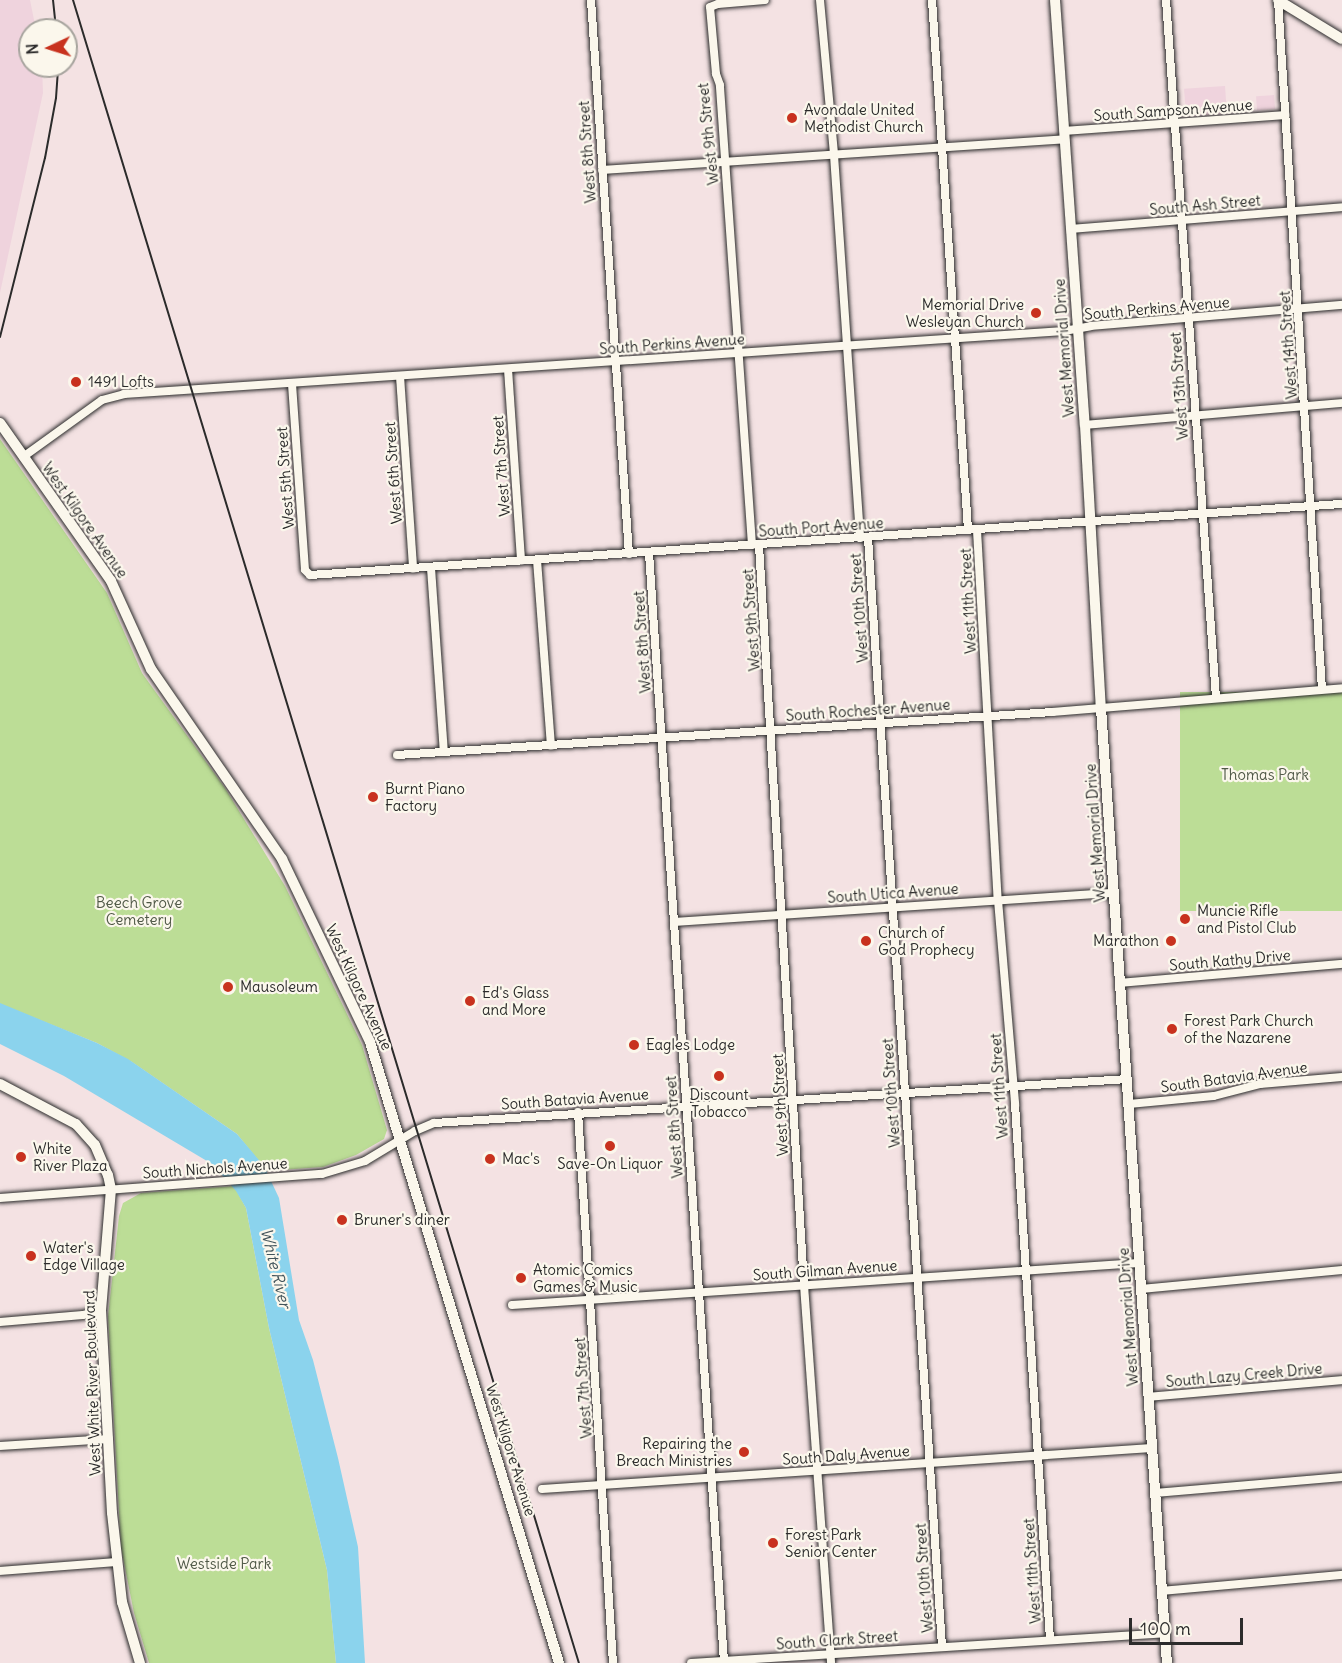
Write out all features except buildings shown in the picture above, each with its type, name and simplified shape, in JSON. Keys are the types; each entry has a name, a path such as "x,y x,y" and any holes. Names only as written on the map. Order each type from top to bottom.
{"main road":[{"name":"West Memorial Drive","path":"1055,0 1167,1663"},
{"path":"1278,0 1342,39"},
{"name":"West Kilgore Avenue","path":"0,423 114,585 151,669 282,859 370,1042 402,1140 559,1663"},
{"name":"West White River Boulevard","path":"0,1084 76,1124 101,1153 111,1189 101,1310 116,1562 125,1616 140,1663"}],"street":[{"name":"West 8th Street","path":"591,0 630,554"},
{"name":"West 9th Street","path":"765,0 718,4 710,7 716,74 720,86 739,353 771,730 784,914 804,1285 831,1659"},
{"name":"West 10th Street","path":"820,0 880,722 942,1647"},
{"name":"West 11th Street","path":"932,0 968,530"},
{"name":"West 13th Street","path":"1166,0 1216,698"},
{"name":"West 14th Street","path":"1278,0 1322,689"},
{"name":"South Sampson Avenue","path":"602,170 942,147 1175,122 1285,115"},
{"name":"South Ash Street","path":"1071,229 1342,207"},
{"name":"South Perkins Avenue","path":"23,457 96,404 117,395 955,339 1342,305"},
{"name":"West 7th Street","path":"508,369 521,561"},
{"name":"West 6th Street","path":"400,376 413,569"},
{"name":"West 5th Street","path":"292,384 305,570"},
{"path":"1085,425 1342,403"},
{"name":"South Port Avenue","path":"305,570 310,575 431,568 1342,504"},
{"name":"West 11th Street","path":"977,530 998,900 1013,1085 1050,1640"},
{"name":"West 8th Street","path":"650,553 724,1662"},
{"path":"537,560 551,745"},
{"path":"431,568 444,752"},
{"name":"South Rochester Avenue","path":"396,755 1101,708 1342,688"},
{"name":"South Utica Avenue","path":"674,922 1114,894"},
{"name":"South Kathy Drive","path":"1120,983 1342,964"},
{"name":"South Batavia Avenue","path":"1129,1104 1221,1095 1260,1084 1342,1077"},
{"name":"South Batavia Avenue","path":"421,1127 434,1123 578,1112 1127,1079"},
{"name":"West 7th Street","path":"578,1112 613,1663"},
{"name":"South Nichols Avenue","path":"0,1198 182,1183 308,1176 342,1170 358,1164 421,1127"},
{"name":"South Gilman Avenue","path":"512,1305 1139,1263"},
{"path":"1141,1289 1342,1270"},
{"path":"0,1322 83,1315 101,1310"},
{"name":"South Lazy Creek Drive","path":"1148,1397 1342,1380"},
{"path":"0,1446 109,1439"},
{"name":"South Daly Avenue","path":"542,1489 1152,1448"},
{"path":"1155,1493 1342,1476"},
{"path":"0,1571 116,1562"},
{"path":"1162,1591 1342,1575"},
{"name":"South Clark Street","path":"691,1663 831,1659 942,1647 1165,1633"}],"shaded area":[{"path":"0,0 30,0 34,18 18,18 18,78 42,78 43,93 0,293"},
{"path":"1225,86 1227,114 1186,117 1184,89"},
{"path":"1274,95 1275,109 1257,110 1256,96"}],"green space":[{"name":"Beech Grove Cemetery","path":"0,439 107,593 142,673 225,788 285,886 362,1045 387,1130 384,1139 356,1155 323,1167 267,1171 237,1134 132,1062 97,1043 0,1004"},
{"name":"Thomas Park","path":"1180,692 1342,692 1342,911 1180,911"},
{"name":"Westside Park","path":"234,1186 246,1208 269,1328 327,1570 336,1663 149,1663 134,1613 121,1548 108,1316 119,1216 123,1203 141,1193"}],"water":[{"name":"White River","path":"0,1003 97,1043 128,1059 237,1134 264,1166 279,1198 299,1320 313,1360 358,1547 365,1663 336,1663 327,1570 269,1328 246,1208 236,1191 212,1164 64,1076 0,1044"}],"railway":[{"path":"53,0 55,18"},
{"path":"73,0 579,1663"},
{"path":"0,337 45,158 57,78"}],"place":[{"name":"Avondale United Methodist Church","path":"792,118"},
{"name":"Memorial Drive Wesleyan Church","path":"1036,313"},
{"name":"1491 Lofts","path":"76,382"},
{"name":"Burnt Piano Factory","path":"373,797"},
{"name":"Muncie Rifle and Pistol Club","path":"1185,919"},
{"name":"Church of God Prophecy","path":"866,941"},
{"name":"Marathon","path":"1171,941"},
{"name":"Mausoleum","path":"228,987"},
{"name":"Ed's Glass and More","path":"470,1001"},
{"name":"Forest Park Church of the Nazarene","path":"1172,1029"},
{"name":"Eagles Lodge","path":"634,1045"},
{"name":"Discount Tobacco","path":"719,1076"},
{"name":"Save-On Liquor","path":"610,1146"},
{"name":"White River Plaza","path":"21,1157"},
{"name":"Mac's","path":"490,1159"},
{"name":"Bruner's diner","path":"342,1220"},
{"name":"Water's Edge Village","path":"31,1256"},
{"name":"Atomic Comics Games & Music","path":"521,1278"},
{"name":"Repairing the Breach Ministries","path":"744,1452"},
{"name":"Forest Park Senior Center","path":"773,1543"}]}
